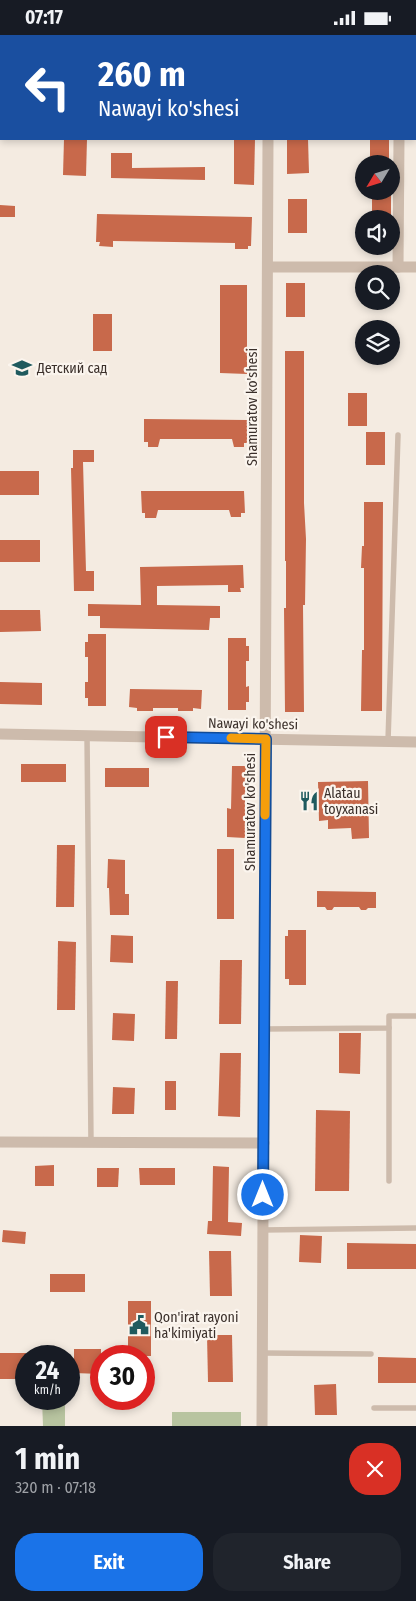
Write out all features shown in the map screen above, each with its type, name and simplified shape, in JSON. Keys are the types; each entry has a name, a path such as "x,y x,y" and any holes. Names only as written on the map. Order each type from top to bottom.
{"street":[{"name":"Shamuratov ko'shesi","path":"262,1426 268,140"},
{"path":"398,265 399,140"},
{"path":"268,267 355,267"},
{"path":"400,267 416,267"},
{"name":"Nawayi ko'shesi","path":"0,733 416,742"},
{"path":"0,1142 264,1143"}],"lane":[{"path":"388,741 398,435"},
{"path":"87,735 91,1142"},
{"path":"389,1181 389,1016 416,1016"},
{"path":"264,1029 389,1028"},
{"path":"263,1230 416,1228"},
{"path":"263,1353 371,1354"},
{"path":"374,1409 416,1408"}],"green space":[{"path":"42,1410 65,1410 65,1426 43,1426"},
{"path":"172,1412 241,1412 241,1426 172,1426"}],"building":[{"path":"64,140 87,140 86,176 63,175"},
{"path":"234,140 255,140 254,185 234,184"},
{"path":"287,140 308,140 309,173 287,174"},
{"path":"370,140 389,140 389,155 370,155"},
{"path":"111,153 132,153 132,168 205,167 205,180 111,178"},
{"path":"288,199 307,199 307,233 288,233"},
{"path":"372,200 391,200 391,210 372,210"},
{"path":"0,205 15,206 15,217 0,217"},
{"path":"97,214 252,217 251,246 248,246 248,249 235,249 235,243 113,241 113,247 99,246 100,242 96,242"},
{"path":"286,283 305,283 305,317 286,317"},
{"path":"220,285 247,285 247,374 220,373"},
{"path":"93,314 112,314 112,351 93,351"},
{"path":"285,351 304,351 304,503 306,539 305,605 303,605 304,712 285,712"},
{"path":"348,393 367,393 367,426 348,426"},
{"path":"144,419 247,420 247,443 244,443 244,447 234,447 232,439 160,439 158,447 148,447 148,442 144,442"},
{"path":"366,432 385,432 385,465 366,465"},
{"path":"73,450 94,450 94,462 83,462 86,571 94,571 94,591 74,591 71,468 73,468"},
{"path":"0,471 39,471 39,495 0,495"},
{"path":"141,491 244,491 245,513 241,513 241,517 231,517 229,510 158,510 156,518 145,518 145,513 142,513"},
{"path":"364,502 383,502 382,711 361,711 362,650 364,650 364,568 361,568 362,546 364,546"},
{"path":"0,540 40,540 40,562 0,562"},
{"path":"243,565 244,588 240,588 241,592 228,592 228,585 157,586 157,605 220,606 220,618 210,618 209,630 100,628 100,616 88,616 88,604 141,605 140,567"},
{"path":"0,610 40,610 41,631 0,632"},
{"path":"88,634 106,634 106,706 88,706 88,698 85,698 85,682 88,682 88,657 85,657 85,642 88,642"},
{"path":"228,638 246,638 246,646 249,646 249,661 246,661 246,687 249,686 249,702 246,702 246,710 228,710"},
{"path":"0,682 42,683 42,705 0,704"},
{"path":"130,689 202,690 201,709 193,708 193,711 178,711 178,708 153,708 153,711 137,711 137,708 129,707"},
{"path":"21,764 66,764 66,782 21,782"},
{"path":"232,766 249,766 249,795 245,795 245,838 227,837 227,808 231,809"},
{"path":"105,768 149,768 149,787 105,787"},
{"path":"368,781 369,838 352,839 351,828 328,829 328,820 319,821 318,782"},
{"path":"57,845 75,845 74,907 56,907"},
{"path":"217,849 234,849 234,919 217,919"},
{"path":"108,859 125,860 125,894 129,894 129,915 110,915 109,888 107,888"},
{"path":"317,891 376,892 376,908 361,910 359,907 334,907 332,910 327,910 325,907 317,907"},
{"path":"288,930 306,930 306,985 289,985 289,979 285,979 285,936 288,936"},
{"path":"111,935 133,936 133,963 110,962"},
{"path":"58,941 76,942 75,1010 57,1010"},
{"path":"220,960 242,960 241,1024 219,1024"},
{"path":"166,981 178,981 177,1039 165,1039"},
{"path":"113,1013 135,1014 134,1041 112,1040"},
{"path":"339,1033 361,1033 360,1074 339,1073"},
{"path":"220,1053 241,1053 240,1117 218,1116"},
{"path":"165,1081 176,1081 176,1110 165,1110"},
{"path":"113,1087 135,1088 134,1114 112,1114"},
{"path":"316,1110 350,1111 349,1191 315,1191"},
{"path":"54,1165 54,1186 35,1186 35,1166"},
{"path":"213,1166 229,1167 228,1222 242,1223 241,1236 207,1234 208,1221 212,1221"},
{"path":"97,1168 119,1168 118,1187 97,1187"},
{"path":"139,1168 175,1168 175,1185 140,1185"},
{"path":"3,1230 26,1232 25,1244 2,1242"},
{"path":"300,1235 322,1236 321,1263 299,1262"},
{"path":"347,1243 416,1244 416,1269 347,1269"},
{"path":"209,1251 231,1251 232,1296 210,1296"},
{"path":"50,1274 85,1274 85,1292 50,1292"},
{"path":"128,1301 151,1301 151,1345 128,1345"},
{"path":"207,1335 232,1335 233,1382 208,1382"},
{"path":"80,1349 90,1349 90,1374 80,1373"},
{"path":"0,1353 15,1353 15,1379 0,1379"},
{"path":"378,1357 416,1358 416,1383 378,1383"},
{"path":"336,1384 337,1415 315,1415 314,1385"}],"slow traffic":[{"path":"231,738 266,739 265,815"}],"place":[{"name":"Детский сад","path":"22,368"},
{"name":"Alatau toyxanasi","path":"309,801"},
{"name":"Qon'irat rayoni ha'kimiyati","path":"139,1325"}],"route":[{"path":"166,737 266,739 263,1195"}]}
